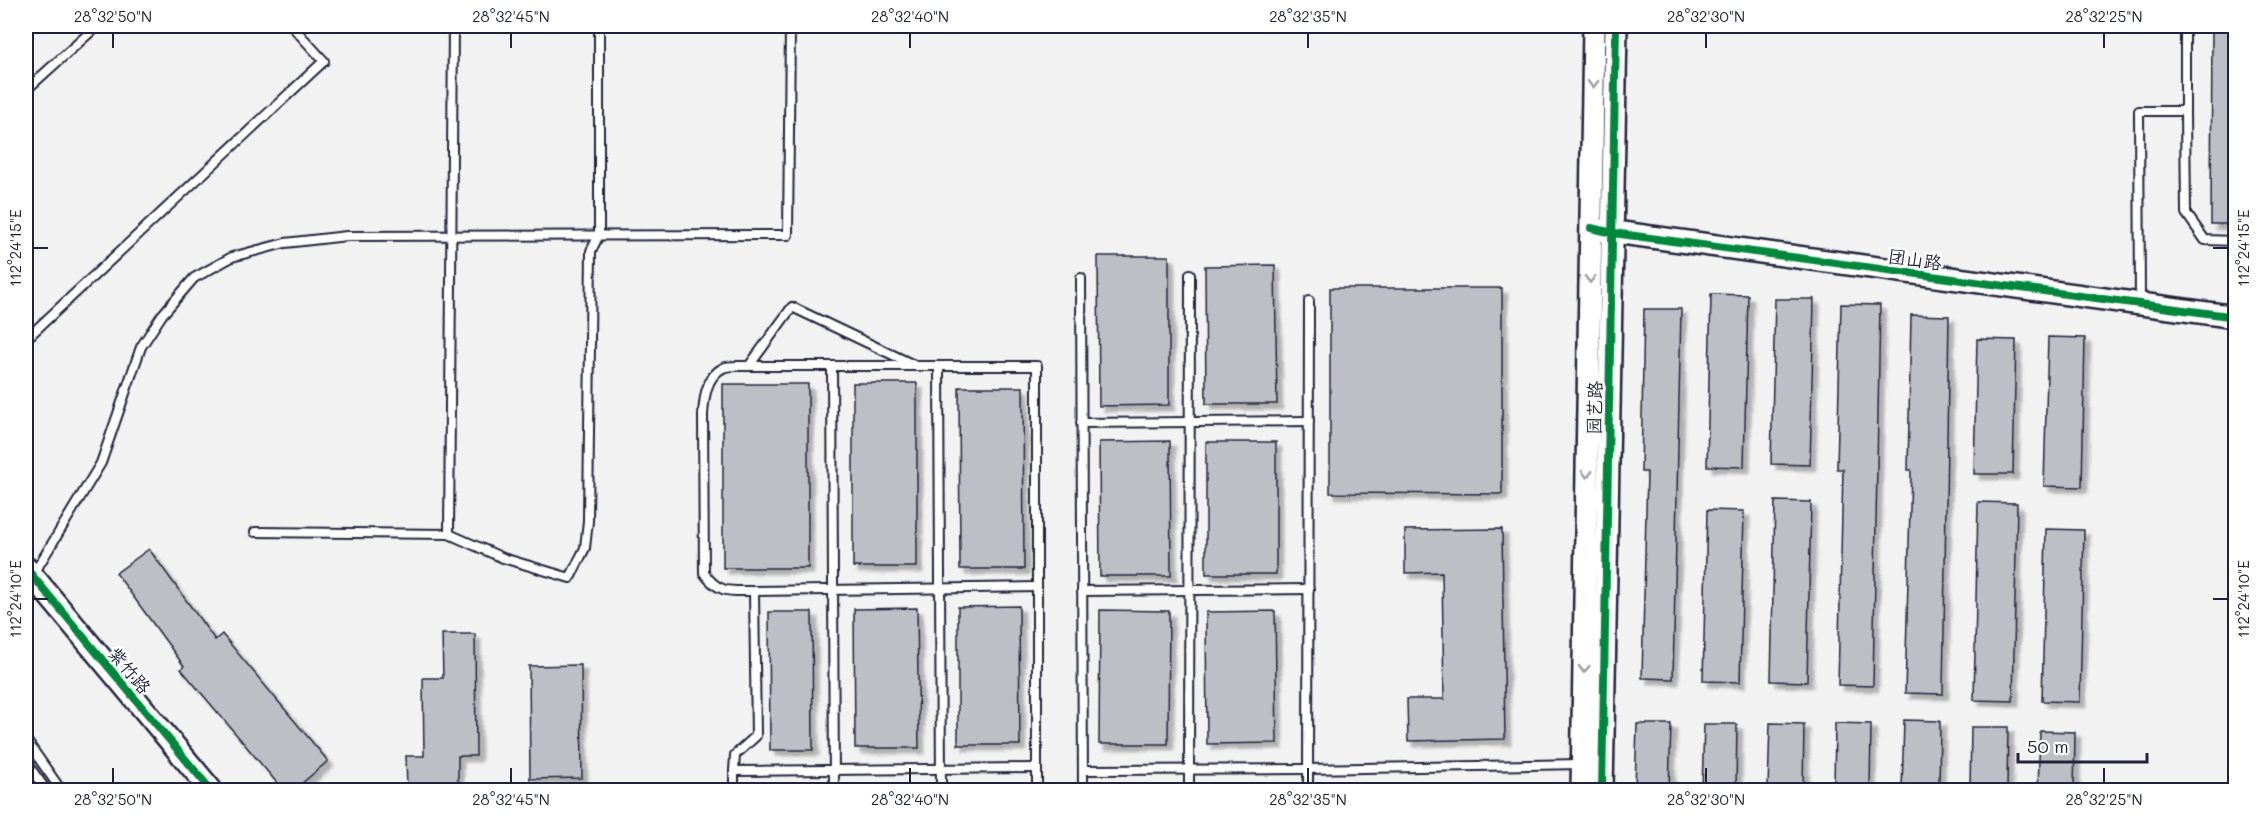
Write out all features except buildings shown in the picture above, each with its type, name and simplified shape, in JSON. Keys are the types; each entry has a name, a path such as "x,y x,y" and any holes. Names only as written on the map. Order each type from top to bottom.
{"street":[{"name":"园艺路","path":"1582,790 1594,26"},
{"name":"园艺路","path":"1602,790 1616,26"},
{"name":"团山路","path":"1590,228 1613,233 2235,317"},
{"name":"紫竹路","path":"29,572 211,790"}],"lane":[{"path":"26,90 97,26"},
{"path":"26,339 324,61 292,26"},
{"path":"449,534 453,26"},
{"path":"255,532 449,534 502,558 570,578 585,548 588,521 591,251 599,235 599,26"},
{"path":"29,572 101,463 141,347 162,315 194,278 232,256 285,243 347,236 788,235 790,26"},
{"path":"2186,26 2186,213 2205,240 2235,241"},
{"path":"2140,304 2139,111 2185,111"},
{"path":"1190,274 1190,790"},
{"path":"1081,278 1083,790"},
{"path":"1308,790 1309,301"},
{"path":"749,366 792,307 918,366"},
{"path":"1037,587 724,591 712,584 704,573 703,415 705,394 710,381 723,368 749,366 1037,366 1037,587 1037,790"},
{"path":"832,366 834,790"},
{"path":"939,366 941,790"},
{"path":"1082,423 1309,421"},
{"path":"1082,591 1309,588"},
{"path":"734,790 735,755 756,736 754,591"},
{"path":"26,740 61,790"},
{"path":"26,762 46,790"},
{"path":"1083,770 1582,764"},
{"path":"734,771 1037,768"}],"cycle path":[{"path":"1602,790 1616,26"},
{"path":"1591,228 1613,233 2236,317"},
{"path":"26,568 211,790"}]}
